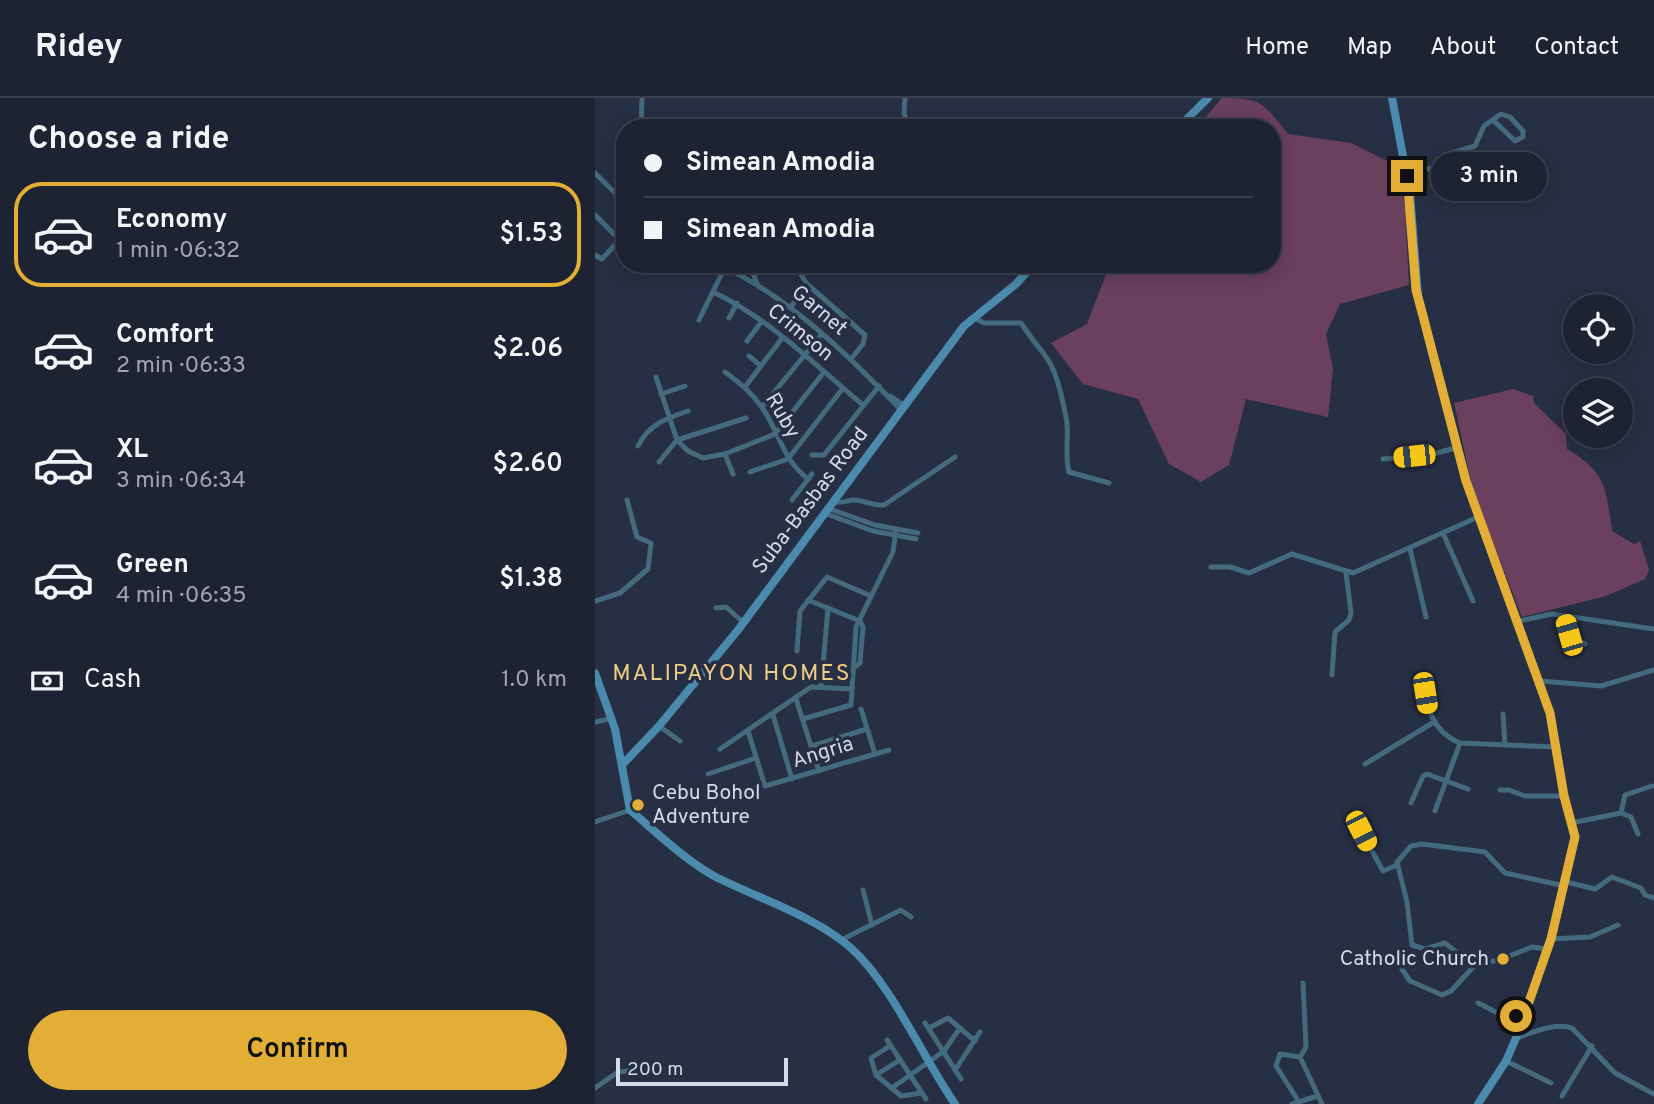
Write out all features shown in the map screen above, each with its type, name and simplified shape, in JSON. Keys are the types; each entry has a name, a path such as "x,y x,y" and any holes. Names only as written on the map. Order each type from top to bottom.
{"street":[{"path":"641,119 642,98"},
{"path":"905,98 906,119"},
{"path":"1187,119 1208,98"},
{"path":"1392,98 1412,211 1416,290 1478,517 1519,621 1539,681 1557,747 1575,846 1551,939 1516,1038 1506,1061 1478,1104"},
{"path":"1404,158 1428,169 1435,168 1448,154 1475,146 1482,130 1494,121 1506,114 1523,131 1523,137 1515,141 1494,121"},
{"path":"595,173 616,194"},
{"path":"595,215 616,232"},
{"path":"595,255 602,259 616,244"},
{"path":"699,320 722,273"},
{"name":"Garnet","path":"737,273 757,283 791,307 902,408"},
{"path":"753,273 757,283"},
{"path":"800,273 807,284 865,335 863,344 851,359"},
{"name":"Suba-Basbas Road","path":"622,765 659,726 743,622 964,326 1026,273"},
{"path":"791,307 807,284"},
{"name":"Crimson","path":"713,292 737,303 762,321 863,405"},
{"path":"729,318 737,303"},
{"path":"974,318 984,323 1021,323 1035,346 1045,355 1054,373 1067,420 1065,458 1069,472 1109,483"},
{"path":"747,341 762,321"},
{"path":"762,407 822,334"},
{"path":"745,387 783,337"},
{"path":"749,356 761,366"},
{"name":"Ruby","path":"725,372 745,387 762,407 792,466 810,476 792,500"},
{"path":"656,377 677,440 688,451 703,458 726,454 775,433 824,372"},
{"path":"661,394 685,386"},
{"path":"812,455 824,456 879,386"},
{"path":"750,472 788,460 843,388"},
{"path":"638,446 646,433 668,417 688,411"},
{"path":"659,462 677,440 746,418"},
{"path":"1383,459 1426,456 1459,447"},
{"path":"726,454 733,474"},
{"path":"827,507 857,500 870,506 884,505 955,457"},
{"path":"595,601 620,593 645,574 651,560 651,543 637,537 627,500"},
{"path":"827,507 849,524 917,536"},
{"path":"1211,567 1230,567 1249,573 1292,554 1346,573 1410,549 1478,517"},
{"path":"803,719 851,705 856,627 890,555 888,551 895,532"},
{"path":"1443,533 1473,601"},
{"path":"1410,549 1426,617"},
{"path":"1332,675 1335,632 1351,613 1346,573"},
{"path":"797,651 800,611 827,577 871,596"},
{"path":"808,600 860,621"},
{"path":"716,608 726,607 743,622"},
{"path":"821,687 828,608"},
{"path":"1519,621 1541,614 1654,629"},
{"path":"1564,617 1569,635 1585,643"},
{"path":"1539,681 1601,686 1654,670"},
{"path":"595,673 613,718 630,810 710,874 841,940 878,981 955,1104"},
{"path":"1422,675 1428,712 1445,736 1460,743 1557,747"},
{"path":"720,749 811,687 852,689"},
{"path":"796,699 819,771"},
{"path":"861,709 876,754"},
{"path":"1503,714 1505,744"},
{"path":"773,715 792,779"},
{"path":"595,722 613,718"},
{"path":"1365,764 1434,722"},
{"path":"659,726 680,741"},
{"path":"812,746 867,729"},
{"path":"708,774 756,758 748,731"},
{"path":"1435,811 1460,743"},
{"name":"Angria","path":"756,758 765,786 889,750"},
{"path":"1411,803 1423,776 1430,774 1468,789"},
{"path":"1621,813 1625,795 1652,786"},
{"path":"1500,790 1534,796 1564,796"},
{"path":"595,822 630,810"},
{"path":"1570,823 1621,813 1631,817 1638,834"},
{"path":"1361,831 1383,871 1397,865"},
{"path":"1481,963 1466,960 1445,943 1425,949 1412,946 1407,902 1397,865 1397,860 1411,846 1422,844 1485,852 1505,873 1595,889 1612,877 1641,888 1645,895 1654,898"},
{"path":"863,890 872,925"},
{"path":"841,940 901,910 911,917"},
{"path":"1551,939 1590,937 1618,925"},
{"path":"1402,969 1410,981 1441,995 1451,991 1469,969 1481,963 1499,960 1532,947 1547,949"},
{"path":"1300,1057 1306,1047 1303,983"},
{"path":"1478,1003 1498,1013 1524,1016"},
{"path":"961,1079 927,1025 948,1018 975,1041"},
{"path":"1516,1038 1566,1026 1581,1033 1615,1073 1654,1094"},
{"path":"892,1088 944,1051 960,1028"},
{"path":"955,1070 981,1032"},
{"path":"921,1093 901,1097 876,1075 871,1058 889,1043 926,1098"},
{"path":"1562,1096 1592,1046"},
{"path":"1300,1057 1280,1054 1276,1066 1295,1103 1318,1096"},
{"path":"1300,1057 1322,1104"},
{"path":"876,1075 901,1060"},
{"path":"1506,1061 1551,1083"},
{"path":"595,1088 618,1072 629,1072"}],"shaded area":[{"path":"1222,98 1254,101 1276,119 1204,119"},
{"path":"1281,125 1288,134 1351,143 1399,167 1405,210 1409,285 1340,304 1326,334 1333,369 1328,417 1246,399 1229,465 1201,482 1169,464 1138,399 1083,384 1051,343 1087,324 1107,273 1281,273"},
{"path":"1513,389 1533,396 1534,403 1563,431 1563,448 1590,465 1602,482 1612,531 1634,544 1640,541 1649,570 1645,579 1606,596 1522,617 1473,491 1454,403"}],"place":[{"name":"Cebu Bohol Adventure","path":"638,805"},
{"name":"Catholic Church","path":"1503,959"}],"district":[{"name":"MALIPAYON HOMES","path":"732,674"}],"route":[{"path":"1407,176 1412,211 1416,290 1447,399 1466,481 1498,563 1550,713 1564,796 1575,837 1551,939 1524,1016 1516,1016"}]}
